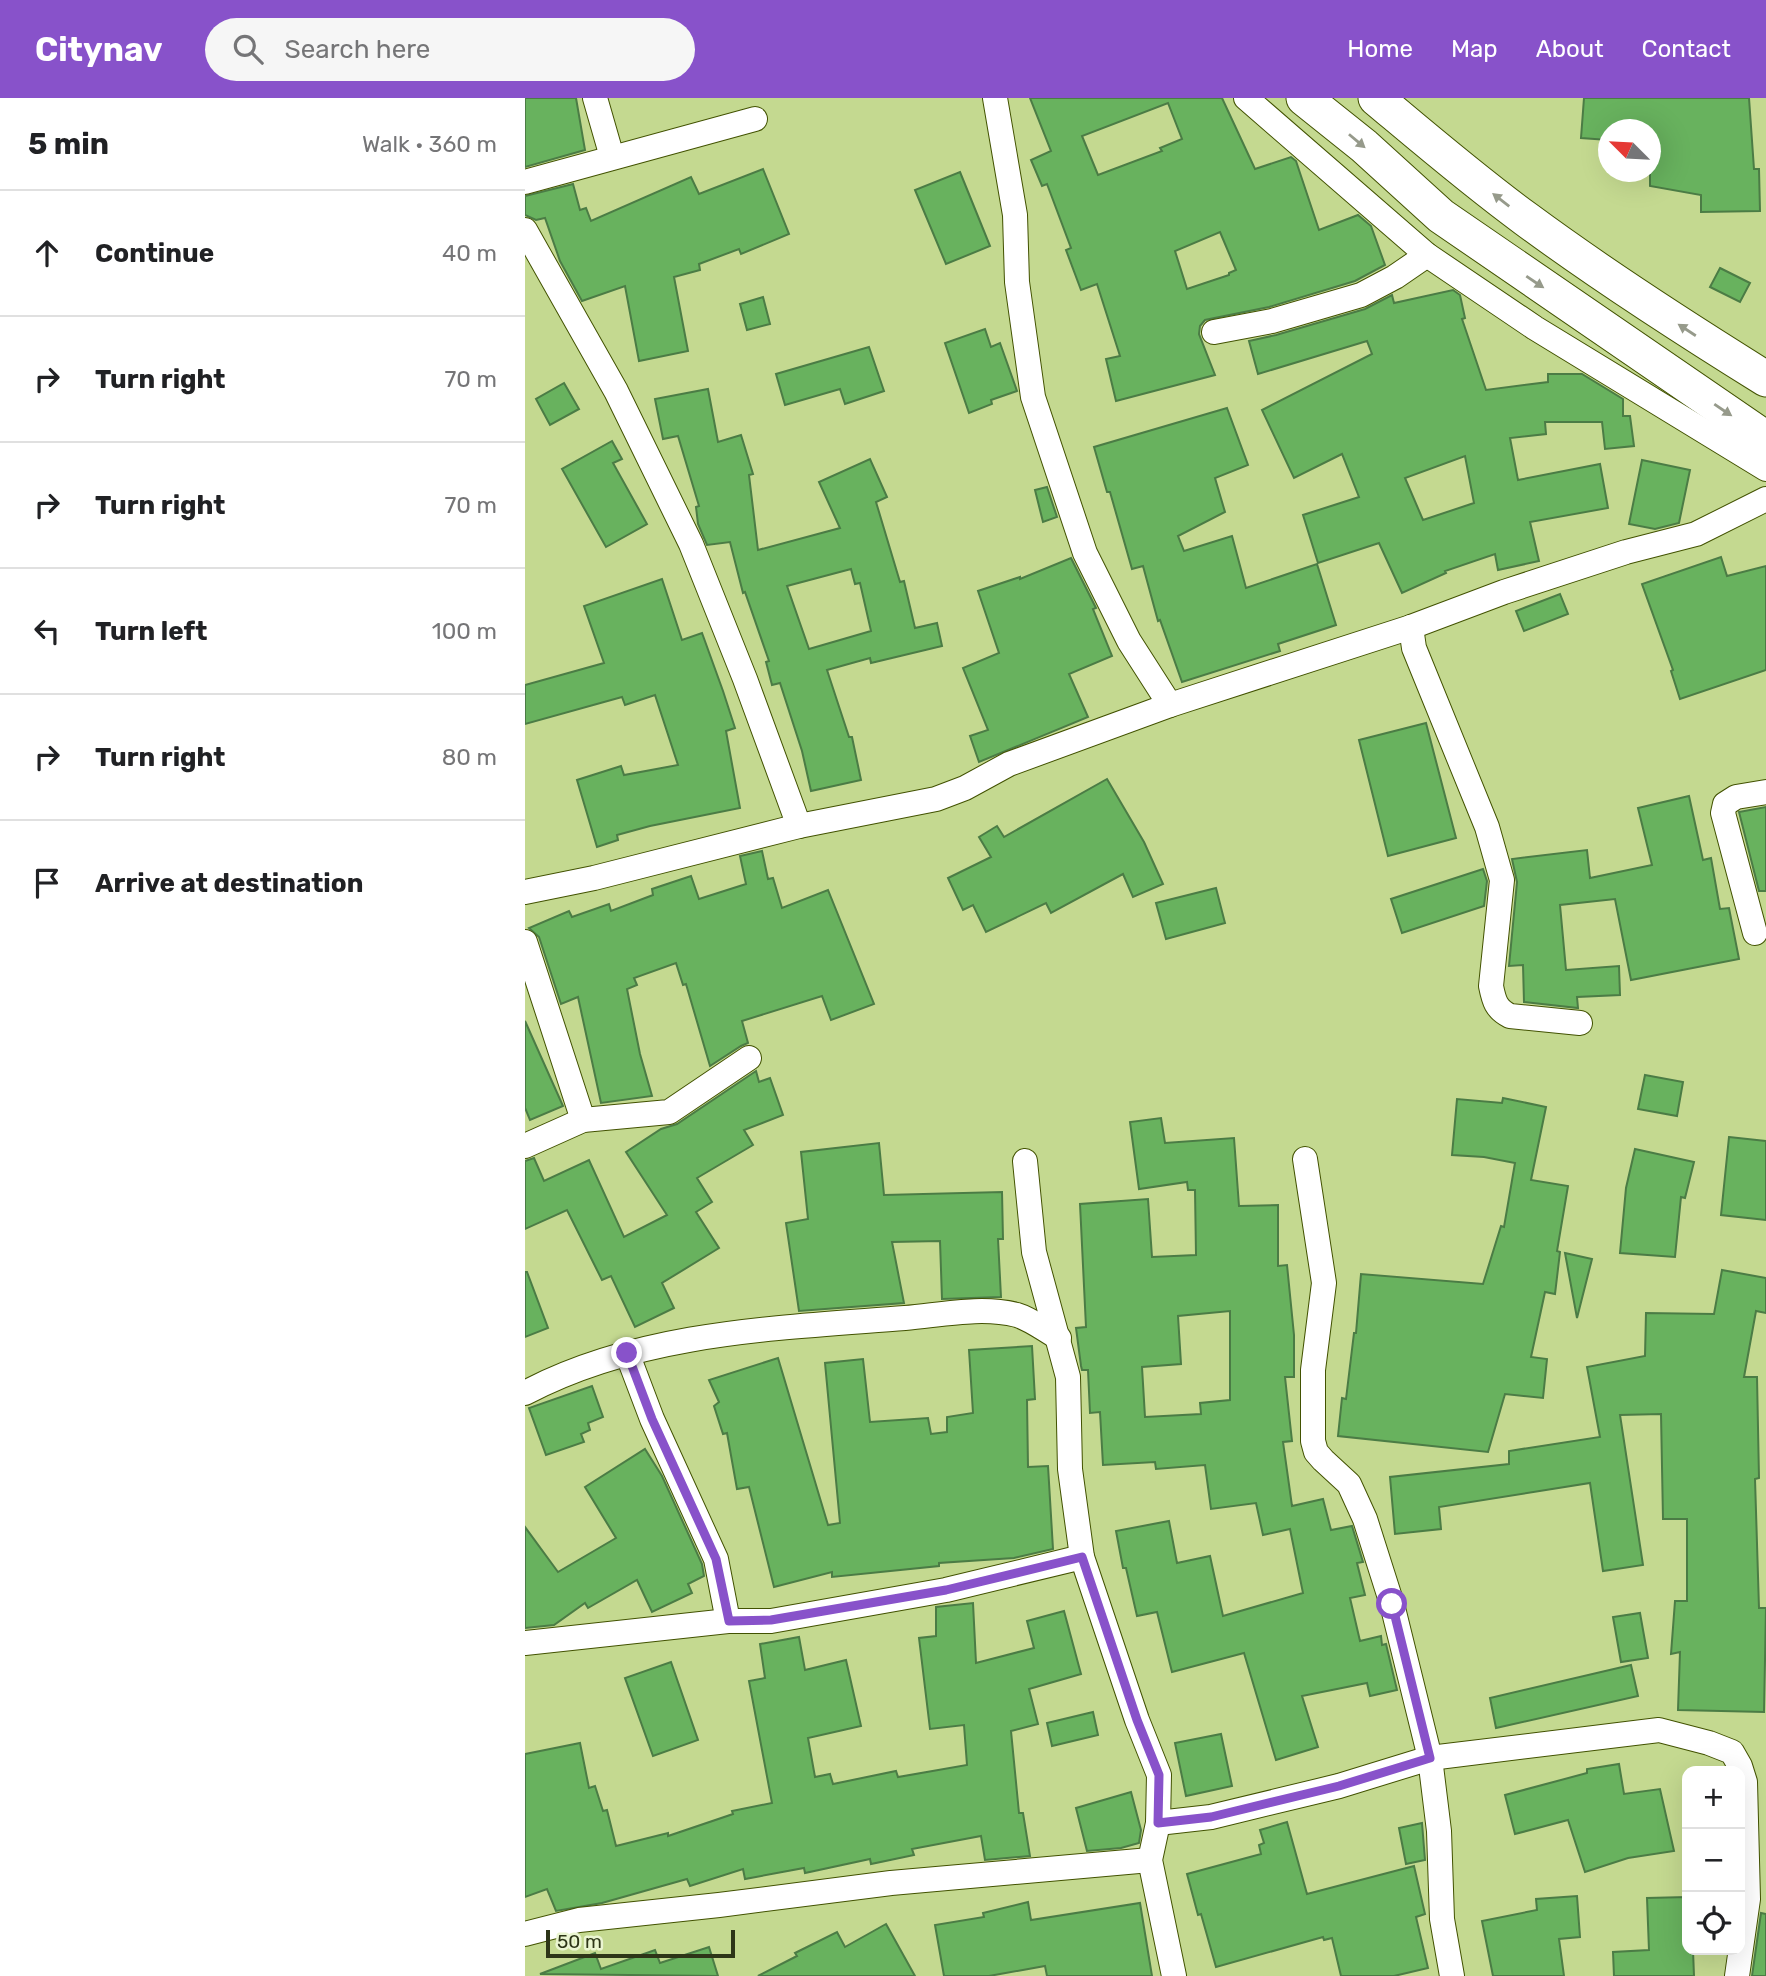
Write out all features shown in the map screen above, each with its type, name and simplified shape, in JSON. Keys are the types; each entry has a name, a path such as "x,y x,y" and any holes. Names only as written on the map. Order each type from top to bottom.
{"main road":[{"path":"1304,98 1364,146 1441,216 1766,439"},
{"path":"1376,98 1464,172 1527,220 1689,331 1766,379"}],"street":[{"path":"595,98 612,157"},
{"path":"995,98 1015,215 1017,282 1033,397 1085,553 1129,641 1170,705"},
{"path":"1246,98 1427,255 1535,328 1766,469"},
{"path":"525,182 755,119"},
{"path":"525,230 616,390 691,544 745,679 799,826"},
{"path":"1214,332 1272,321 1361,295 1395,277 1427,255"},
{"path":"525,892 594,878 799,826 936,799 965,788 1009,764 1170,705 1411,627 1626,552 1696,534 1766,499"},
{"path":"1411,627 1414,648 1487,827 1502,880 1491,986 1494,1001 1500,1011 1510,1016 1580,1023"},
{"path":"1755,933 1723,813 1725,804 1736,797 1766,792"},
{"path":"525,942 583,1120"},
{"path":"525,1146 583,1120 669,1112 749,1058"},
{"path":"1305,1159 1324,1283 1313,1370 1313,1441 1316,1452 1349,1484 1365,1519 1392,1604 1430,1758 1439,1830 1442,1919 1452,1976"},
{"path":"1025,1161 1034,1252 1068,1377 1070,1469 1082,1557 1137,1720 1159,1775 1158,1823 1150,1860 1174,1976"},
{"path":"525,1393 627,1353 691,1340 805,1325 980,1311 1018,1315 1059,1338"},
{"path":"627,1353 652,1419 716,1559 729,1621"},
{"path":"525,1643 729,1621 771,1620 946,1590 1082,1557"},
{"path":"1158,1823 1211,1817 1339,1786 1430,1758 1659,1730 1709,1743 1732,1752 1745,1782 1748,1899 1737,1976"},
{"path":"525,1934 579,1920 891,1883 1150,1860"}],"building":[{"path":"525,98 576,98 585,150 525,167"},
{"path":"1030,98 1222,98 1255,169 1291,157 1296,161 1319,230 1358,215 1371,226 1385,265 1355,281 1269,307 1205,320 1200,326 1199,334 1215,375 1116,401 1106,359 1120,356 1097,284 1081,290 1066,250 1071,248 1047,184 1042,186 1031,160 1051,151","holes":["1168,103 1182,139 1160,148 1162,151 1098,175 1082,136","1220,232 1236,270 1229,275 1187,289 1175,251"]},
{"path":"1584,98 1749,98 1754,169 1759,169 1760,211 1701,212 1701,195 1650,186 1650,182 1661,182 1661,119 1598,119 1598,139 1581,138"},
{"path":"763,169 789,234 741,254 739,249 699,264 700,270 674,277 688,351 639,361 625,286 582,301 560,261 545,218 536,220 525,215 525,196 573,184 580,210 586,208 591,221 691,177 699,194"},
{"path":"960,172 990,246 946,264 915,190"},
{"path":"1720,268 1750,283 1740,302 1710,287"},
{"path":"1453,290 1460,295 1465,318 1462,319 1486,390 1548,382 1548,374 1582,374 1623,399 1623,416 1630,416 1634,446 1605,449 1602,422 1545,422 1546,434 1510,438 1518,480 1600,464 1608,508 1530,522 1539,561 1498,570 1495,554 1445,571 1446,573 1402,593 1379,543 1318,563 1303,515 1359,497 1342,454 1294,478 1262,410 1372,354 1367,341 1258,374 1249,341 1365,309 1392,295 1394,303","holes":["1465,456 1474,503 1423,520 1405,478"]},
{"path":"763,297 770,324 747,330 740,304"},
{"path":"985,329 991,347 1000,343 1017,391 991,400 992,404 969,413 945,343"},
{"path":"869,347 884,391 845,404 840,389 785,405 776,374"},
{"path":"564,383 579,409 550,425 536,399"},
{"path":"708,389 718,442 741,435 753,474 749,475 758,550 840,528 819,482 870,459 887,497 876,502 900,582 904,581 915,628 937,623 942,646 871,663 870,658 827,670 849,737 852,737 861,780 811,791 802,751 780,683 772,685 766,662 769,661 745,592 743,593 730,542 707,545 698,524 696,507 699,506 678,436 663,439 655,399","holes":["851,569 855,584 860,583 871,631 809,649 787,586"]},
{"path":"1227,408 1248,465 1215,478 1225,512 1178,536 1184,551 1232,536 1246,588 1317,564 1336,625 1278,644 1280,651 1182,682 1160,620 1158,621 1143,566 1132,569 1094,447"},
{"path":"612,441 622,459 613,463 647,524 606,547 562,469"},
{"path":"1642,460 1690,470 1679,523 1655,529 1629,524"},
{"path":"1047,487 1057,517 1043,522 1035,490"},
{"path":"1721,557 1727,576 1766,566 1766,670 1680,699 1671,671 1673,670 1642,584"},
{"path":"1071,558 1096,608 1093,609 1112,656 1069,674 1088,717 979,762 970,736 988,730 963,668 999,653 978,591 1020,579"},
{"path":"662,579 682,640 702,633 723,691 735,728 726,731 740,808 617,835 618,840 597,847 577,780 621,766 624,775 678,765 655,695 625,705 622,697 525,724 525,685 604,663 584,606"},
{"path":"1560,594 1568,614 1524,631 1516,611"},
{"path":"1426,723 1456,838 1388,856 1359,740"},
{"path":"1107,779 1144,842 1163,884 1133,897 1123,874 1051,913 1046,903 986,932 973,905 963,910 948,878 991,857 979,837 997,826 1004,837"},
{"path":"1689,796 1703,860 1711,858 1720,909 1729,908 1739,959 1631,980 1615,899 1560,905 1566,970 1619,966 1620,995 1577,997 1578,1008 1524,1002 1523,965 1509,966 1517,882 1512,859 1587,850 1590,878 1652,865 1638,808"},
{"path":"1766,807 1766,891 1759,891 1739,812"},
{"path":"762,851 768,879 773,878 782,908 828,890 874,1004 831,1020 822,996 742,1021 748,1043 710,1066 686,984 683,985 676,963 634,978 637,985 627,989 640,1054 652,1096 601,1103 578,997 561,1004 539,937 529,928 569,911 572,917 609,904 611,911 653,895 652,889 691,876 699,899 746,884 740,856"},
{"path":"1483,869 1487,881 1484,906 1402,933 1391,899"},
{"path":"1216,888 1225,923 1166,939 1156,903"},
{"path":"525,1021 563,1106 530,1120 525,1108"},
{"path":"756,1071 759,1082 770,1078 783,1115 744,1130 753,1145 697,1178 712,1202 696,1212 719,1248 662,1283 674,1308 635,1327 611,1276 602,1280 567,1210 525,1229 525,1161 534,1158 544,1181 589,1160 624,1237 667,1215 626,1152 661,1129 677,1124"},
{"path":"1645,1075 1683,1082 1677,1116 1638,1109"},
{"path":"1503,1098 1546,1107 1531,1180 1568,1186 1557,1251 1560,1252 1555,1294 1545,1292 1531,1357 1547,1359 1543,1398 1505,1394 1488,1452 1338,1436 1342,1398 1346,1399 1356,1333 1361,1274 1483,1284 1501,1226 1504,1227 1515,1163 1452,1155 1457,1099 1502,1103"},
{"path":"1161,1118 1165,1143 1234,1138 1239,1206 1278,1205 1278,1266 1287,1265 1294,1335 1294,1377 1285,1377 1292,1441 1283,1442 1292,1506 1323,1499 1331,1530 1352,1526 1363,1562 1357,1563 1365,1595 1350,1598 1360,1641 1381,1636 1382,1645 1386,1644 1397,1690 1370,1696 1367,1683 1302,1696 1318,1747 1276,1760 1244,1653 1172,1672 1157,1612 1137,1616 1126,1568 1123,1568 1116,1531 1169,1521 1177,1563 1210,1556 1223,1616 1303,1593 1290,1529 1263,1535 1256,1503 1211,1509 1205,1465 1156,1469 1155,1462 1103,1465 1100,1412 1090,1413 1088,1370 1082,1370 1076,1328 1086,1327 1080,1204 1148,1199 1152,1257 1196,1255 1195,1190 1188,1190 1187,1182 1139,1189 1130,1122","holes":["1230,1311 1230,1400 1200,1403 1201,1414 1145,1417 1142,1367 1181,1364 1178,1316"]},
{"path":"1729,1137 1766,1141 1766,1220 1721,1215"},
{"path":"879,1143 884,1195 1002,1192 1003,1239 998,1239 1001,1297 942,1299 940,1241 892,1242 904,1303 799,1311 786,1223 808,1219 801,1152"},
{"path":"1635,1149 1694,1162 1685,1198 1681,1197 1675,1257 1620,1253 1626,1188"},
{"path":"1565,1253 1592,1259 1577,1318"},
{"path":"1722,1270 1766,1278 1766,1313 1756,1311 1744,1377 1757,1377 1759,1478 1755,1479 1759,1608 1766,1608 1764,1712 1678,1710 1680,1652 1671,1654 1675,1601 1687,1601 1687,1519 1663,1519 1661,1414 1620,1415 1643,1565 1603,1571 1590,1483 1439,1507 1441,1529 1395,1534 1390,1477 1509,1464 1509,1451 1600,1437 1587,1367 1645,1356 1646,1313 1714,1314"},
{"path":"525,1272 548,1328 525,1337"},
{"path":"1032,1346 1035,1399 1027,1400 1028,1467 1048,1466 1053,1549 1014,1558 939,1563 939,1566 832,1577 832,1572 774,1587 749,1487 737,1489 727,1433 723,1434 714,1406 719,1402 709,1380 778,1358 828,1525 840,1523 825,1363 863,1359 870,1422 928,1418 931,1434 947,1432 947,1417 973,1413 969,1350"},
{"path":"592,1386 603,1417 588,1423 590,1430 581,1434 584,1442 546,1455 529,1408"},
{"path":"645,1449 662,1476 702,1564 704,1576 688,1584 692,1593 652,1612 637,1580 588,1608 585,1603 554,1625 525,1628 525,1527 558,1572 616,1538 585,1487"},
{"path":"973,1603 976,1663 1034,1648 1027,1621 1064,1611 1081,1674 1029,1689 1038,1724 1011,1731 1019,1813 1023,1813 1030,1856 985,1860 981,1836 912,1849 914,1855 871,1864 870,1859 805,1873 804,1868 745,1879 743,1869 690,1886 687,1879 602,1903 556,1911 547,1889 525,1897 525,1754 580,1743 589,1788 595,1786 603,1811 607,1810 616,1846 668,1833 668,1836 733,1814 732,1811 772,1803 749,1681 765,1678 760,1644 799,1637 805,1670 846,1660 861,1726 808,1738 815,1777 830,1774 833,1784 896,1771 898,1777 967,1765 964,1725 930,1729 919,1638 936,1636 936,1607"},
{"path":"1640,1613 1648,1658 1621,1662 1613,1617"},
{"path":"671,1662 698,1740 653,1756 625,1678"},
{"path":"1631,1665 1638,1696 1496,1728 1490,1698"},
{"path":"1093,1712 1098,1735 1052,1746 1047,1723"},
{"path":"1221,1734 1232,1786 1186,1796 1175,1743"},
{"path":"1619,1764 1624,1794 1660,1789 1674,1851 1628,1858 1585,1872 1568,1820 1515,1834 1505,1795 1587,1773 1587,1769"},
{"path":"1131,1792 1141,1830 1139,1843 1121,1848 1087,1851 1076,1808"},
{"path":"1287,1822 1307,1894 1414,1866 1425,1914 1416,1917 1428,1968 1394,1976 1341,1976 1332,1938 1324,1940 1323,1937 1216,1967 1187,1874 1261,1854 1259,1845 1264,1843 1260,1830"},
{"path":"1422,1823 1425,1860 1406,1864 1399,1828"},
{"path":"1577,1896 1580,1937 1559,1939 1564,1976 1493,1976 1482,1921 1537,1910 1536,1899"},
{"path":"1682,1897 1682,1955 1693,1955 1694,1976 1614,1976 1613,1952 1649,1950 1647,1898"},
{"path":"1028,1902 1031,1920 1140,1903 1152,1976 1047,1976 1045,1966 989,1976 944,1976 935,1925 984,1917 983,1913"},
{"path":"1761,1913 1766,1914 1766,1976 1752,1976"},
{"path":"886,1924 915,1976 758,1976 837,1932 845,1947"},
{"path":"709,1947 718,1976 540,1974 595,1953 601,1969 655,1950 660,1963"}],"route":[{"path":"627,1353 652,1419 716,1559 729,1621 771,1620 946,1590 1082,1557 1137,1720 1159,1775 1158,1823 1211,1817 1339,1786 1430,1758 1392,1604"}]}
